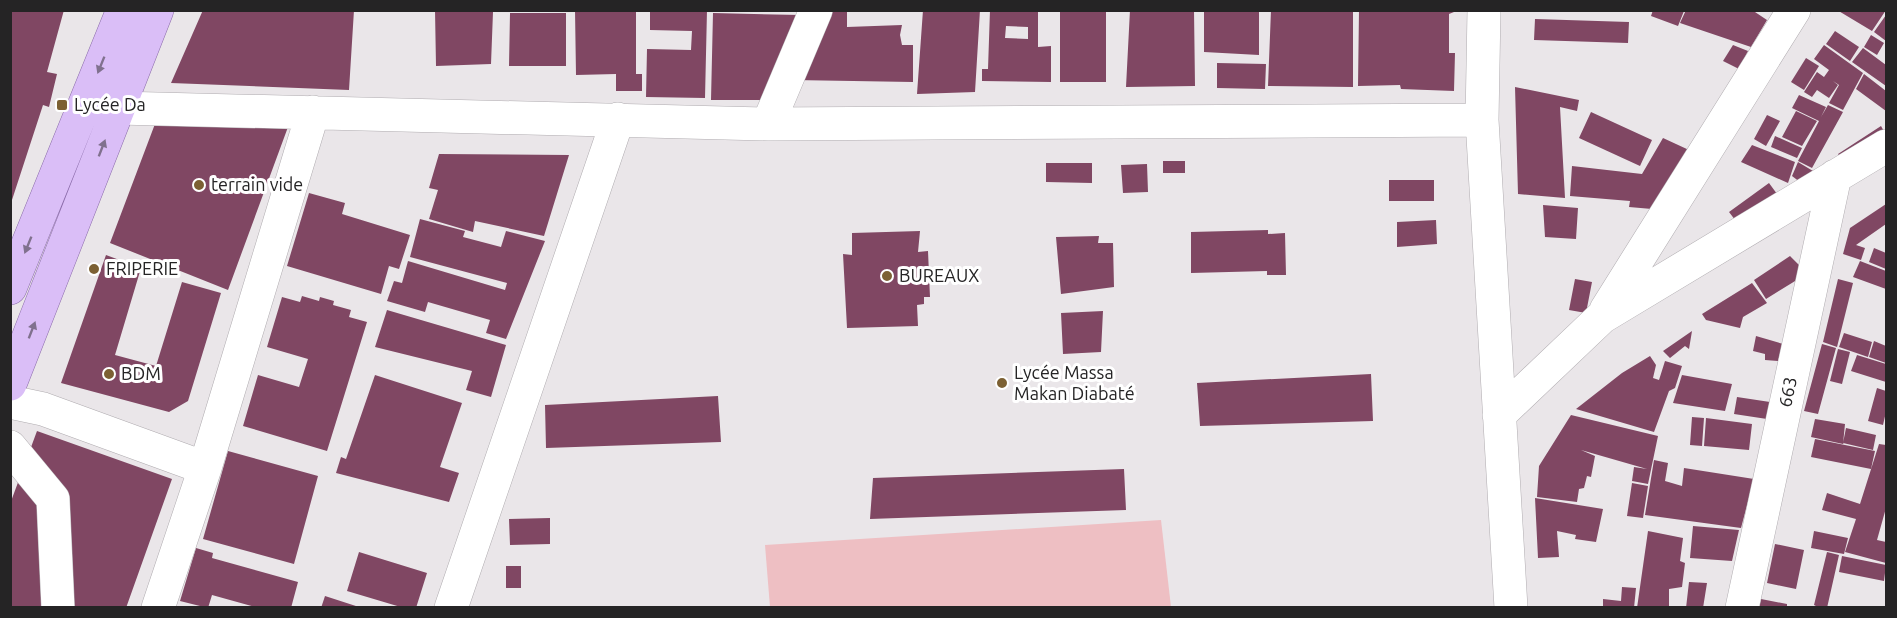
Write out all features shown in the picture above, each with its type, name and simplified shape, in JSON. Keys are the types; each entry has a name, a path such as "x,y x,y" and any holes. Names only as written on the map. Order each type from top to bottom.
{"main road":[{"path":"10,384 102,104 123,10"},
{"path":"10,288 102,104 157,10"}],"street":[{"path":"768,124 816,10"},
{"path":"1484,10 1482,120 1510,608"},
{"path":"1602,317 1794,10"},
{"path":"102,104 768,124 1482,120"},
{"path":"158,608 205,468 313,112"},
{"path":"451,608 618,119"},
{"path":"1499,415 1602,317 1887,146"},
{"name":"663","path":"1742,608 1834,176"},
{"path":"10,402 44,409 205,468"},
{"path":"10,447 53,499 58,608"}],"shaded area":[{"path":"1161,520 1171,607 770,607 765,545"}],"building":[{"path":"10,10 64,10 47,72 57,74 49,107 43,105 11,203"},
{"path":"203,10 354,10 349,90 171,83"},
{"path":"435,10 493,12 491,64 436,66"},
{"path":"575,10 636,10 636,74 642,74 642,91 616,91 616,74 576,75"},
{"path":"650,10 707,10 705,98 646,97 647,49 691,50 692,31 650,30"},
{"path":"822,10 847,10 847,27 902,25 900,35 902,45 913,45 913,82 793,80"},
{"path":"923,10 980,10 975,92 917,94"},
{"path":"990,10 1038,10 1038,47 1051,46 1051,82 982,81 982,69 988,69","holes":["1006,26 1028,27 1028,39 1005,38"]},
{"path":"1060,10 1106,10 1106,82 1060,82"},
{"path":"1130,10 1194,10 1195,86 1126,87"},
{"path":"1204,10 1259,10 1259,55 1204,52"},
{"path":"1271,10 1353,10 1353,87 1268,86"},
{"path":"1359,10 1459,10 1449,14 1449,53 1455,53 1454,91 1401,89 1400,85 1358,86"},
{"path":"1653,10 1684,11 1678,26 1651,16"},
{"path":"1686,10 1752,10 1767,20 1751,47 1680,23"},
{"path":"1837,10 1886,10 1872,31"},
{"path":"510,13 566,13 566,66 509,66"},
{"path":"713,13 800,15 765,100 711,100"},
{"path":"1886,15 1886,41 1874,32"},
{"path":"1535,19 1629,22 1628,43 1534,40"},
{"path":"1835,31 1859,47 1850,61 1826,44"},
{"path":"1871,35 1884,43 1877,55 1864,47"},
{"path":"1733,45 1748,51 1739,69 1723,61"},
{"path":"1824,45 1863,73 1843,110 1829,103 1839,85 1833,81 1838,85 1829,98 1817,90 1812,97 1804,92 1817,72 1824,77 1829,70 1814,59"},
{"path":"1863,48 1886,65 1886,86 1852,62"},
{"path":"1806,58 1819,66 1804,90 1791,82"},
{"path":"1217,63 1266,64 1265,89 1217,88"},
{"path":"1864,74 1886,91 1886,111 1856,89"},
{"path":"1515,87 1579,100 1577,111 1560,107 1565,198 1518,194"},
{"path":"1799,95 1826,107 1821,117 1828,105 1843,112 1812,168 1798,161 1819,121 1792,108"},
{"name":"terrain vide","path":"161,108 288,127 228,290 110,243"},
{"path":"1796,111 1817,121 1802,146 1782,137"},
{"path":"1591,112 1652,140 1640,166 1579,138"},
{"path":"1767,115 1780,121 1766,146 1754,139"},
{"path":"1881,126 1886,135 1846,166 1838,154"},
{"path":"1775,136 1802,148 1797,158 1771,147"},
{"path":"1663,138 1689,150 1652,209 1629,207 1630,201 1570,196 1572,166 1642,174"},
{"path":"1752,145 1795,162 1788,183 1741,162"},
{"path":"439,154 569,155 544,236 475,221 473,232 429,219 438,190 429,188"},
{"path":"1163,161 1185,161 1185,173 1163,173"},
{"path":"1798,162 1813,171 1824,183 1813,192 1792,176"},
{"path":"1046,163 1092,163 1092,183 1046,182"},
{"path":"1147,164 1148,192 1123,193 1121,165"},
{"path":"1389,180 1434,180 1434,201 1389,201"},
{"path":"1769,183 1786,206 1745,233 1729,212"},
{"path":"309,193 345,203 342,214 410,235 399,269 389,266 381,294 287,266"},
{"path":"1886,204 1886,224 1856,245 1865,248 1861,260 1843,254 1850,228"},
{"path":"1543,205 1578,208 1576,239 1545,237"},
{"path":"420,219 465,231 463,237 501,247 506,231 545,241 506,339 486,333 490,320 428,302 425,312 387,301 394,281 402,283 408,261 505,290 507,283 410,257"},
{"path":"1436,220 1437,244 1397,247 1397,222"},
{"path":"1268,230 1268,234 1285,233 1286,275 1267,275 1267,271 1191,273 1191,232"},
{"name":"BUREAUX","path":"920,231 918,252 928,251 930,297 924,297 924,304 917,305 918,326 847,328 843,254 852,255 852,233"},
{"path":"1099,236 1098,243 1113,243 1114,287 1061,294 1056,237"},
{"path":"1874,248 1886,253 1886,269 1869,262"},
{"path":"106,255 141,268 115,355 156,366 182,282 221,293 188,401 169,412 61,383"},
{"path":"1790,256 1801,267 1800,278 1766,299 1754,280"},
{"path":"1860,261 1886,271 1886,289 1853,277"},
{"path":"1575,279 1592,282 1586,313 1569,310"},
{"path":"1838,279 1853,283 1837,347 1823,342"},
{"path":"1752,283 1767,303 1743,317 1740,328 1706,320 1702,314"},
{"path":"302,296 319,301 320,297 334,301 333,305 351,310 349,317 367,322 327,451 243,426 258,375 299,387 308,359 267,347 282,297 300,302"},
{"path":"387,310 506,345 491,397 466,390 472,371 375,347"},
{"path":"1103,311 1101,352 1063,354 1061,313"},
{"path":"1692,331 1689,349 1685,346 1670,358 1663,351"},
{"path":"1844,333 1872,342 1868,357 1839,347"},
{"path":"1756,336 1783,344 1778,361 1765,360 1765,354 1753,351"},
{"path":"1874,341 1886,346 1886,363 1869,357"},
{"path":"1822,344 1836,348 1818,414 1804,411"},
{"path":"1838,349 1850,352 1842,384 1830,381"},
{"path":"1857,355 1886,364 1886,382 1851,371"},
{"path":"1650,356 1656,365 1653,378 1659,380 1665,361 1682,366 1675,388 1669,391 1654,432 1576,409 1622,373"},
{"path":"1371,374 1373,421 1200,426 1197,383"},
{"path":"375,375 462,403 440,467 459,473 449,502 336,473 341,457 346,459"},
{"path":"1682,375 1732,384 1725,411 1673,403"},
{"path":"1877,388 1886,391 1886,412 1883,425 1868,421"},
{"path":"718,396 721,442 546,448 545,405"},
{"path":"1737,397 1770,402 1767,419 1734,414"},
{"path":"1571,415 1658,436 1648,484 1632,481 1634,467 1647,469 1581,450 1595,456 1591,477 1587,476 1584,488 1579,489 1577,502 1537,497 1539,466"},
{"path":"1692,417 1704,418 1702,446 1690,445"},
{"path":"1706,418 1752,424 1749,450 1704,446"},
{"path":"1815,419 1845,424 1843,444 1811,437"},
{"path":"1846,428 1876,435 1873,450 1843,443"},
{"path":"37,431 172,479 126,608 10,608 10,504"},
{"path":"1815,439 1875,451 1871,469 1811,457"},
{"path":"1879,444 1886,445 1886,508 1877,540 1886,542 1886,563 1845,552 1856,519 1822,510 1827,493 1860,504"},
{"path":"228,451 318,476 294,564 203,539"},
{"path":"1654,460 1668,463 1665,481 1682,486 1684,468 1754,479 1741,528 1645,515"},
{"path":"1124,469 1126,510 870,519 873,478"},
{"path":"1632,483 1648,486 1643,518 1627,516"},
{"path":"1535,498 1603,509 1596,542 1575,539 1576,535 1557,531 1559,557 1538,558"},
{"path":"550,518 550,544 510,545 509,519"},
{"path":"1693,526 1739,530 1732,561 1690,558"},
{"path":"1648,531 1683,538 1680,561 1685,563 1682,587 1669,589 1669,608 1637,608"},
{"path":"1814,531 1848,538 1844,554 1811,548"},
{"path":"1775,544 1804,550 1796,589 1767,583"},
{"path":"196,548 213,553 212,558 298,582 291,608 259,608 212,595 208,608 180,601"},
{"path":"359,552 427,573 416,608 404,608 347,591"},
{"path":"1827,552 1839,555 1827,608 1820,608 1814,605"},
{"path":"1842,556 1886,565 1884,581 1839,572"},
{"path":"506,566 521,566 521,588 506,588"},
{"path":"1689,582 1707,583 1703,608 1686,608"},
{"path":"1622,587 1636,588 1634,608 1603,608 1603,599 1621,601"},
{"path":"325,596 359,607 359,608 321,608"},
{"path":"1761,599 1787,604 1787,608 1759,608"}],"place":[{"name":"Lycée Da","path":"62,105"},
{"name":"terrain vide","path":"199,185"},
{"name":"FRIPERIE","path":"94,269"},
{"name":"BUREAUX","path":"887,276"},
{"name":"BDM","path":"109,374"},
{"name":"Lycée Massa Makan Diabaté","path":"1002,383"}]}
